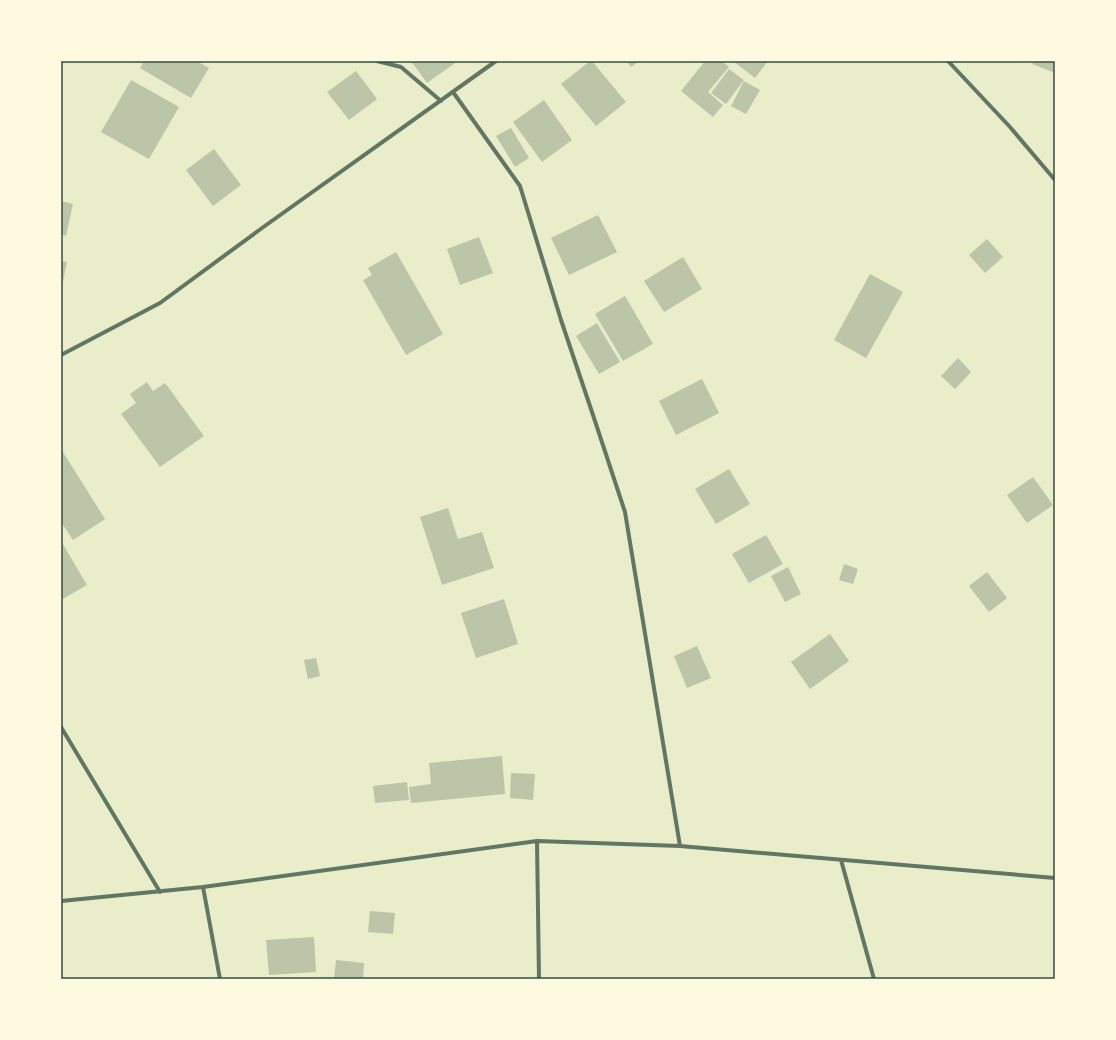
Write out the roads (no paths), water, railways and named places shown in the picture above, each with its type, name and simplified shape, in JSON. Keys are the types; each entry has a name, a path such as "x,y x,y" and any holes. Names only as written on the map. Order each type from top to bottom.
{"street":[{"path":"377,61 401,68 442,101"},
{"path":"61,354 160,303 262,228 496,61"},
{"path":"948,61 1010,127 1055,180"},
{"path":"453,92 520,186 561,320 594,415 625,512 680,846"},
{"path":"61,727 160,892"},
{"path":"537,841 539,979"},
{"path":"61,901 203,887 537,841 680,846 1055,878"},
{"path":"841,860 874,979"},
{"path":"203,887 220,979"}]}
